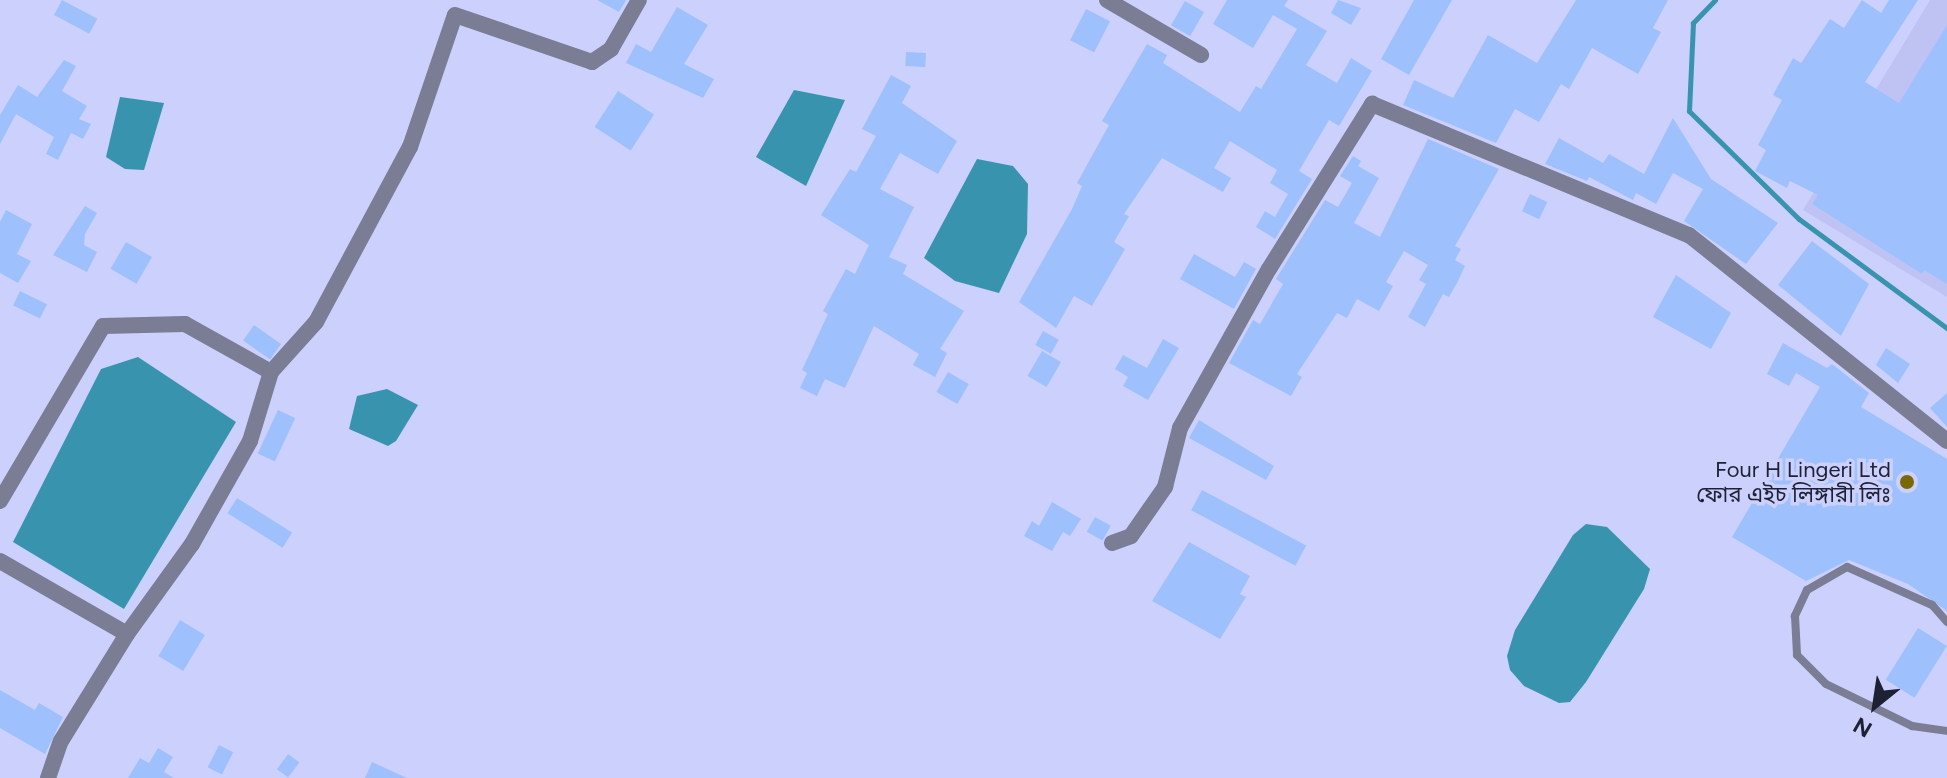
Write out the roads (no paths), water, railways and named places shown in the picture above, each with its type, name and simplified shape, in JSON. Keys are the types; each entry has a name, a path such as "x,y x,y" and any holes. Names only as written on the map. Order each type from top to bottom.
{"street":[{"path":"48,778 61,741 127,634 192,544 250,441 271,372 316,322 410,147 455,15 592,62 611,49 639,0"},
{"path":"1107,0 1201,55"},
{"path":"1112,543 1131,536 1165,487 1180,428 1269,269 1372,104 1689,235 1947,441"},
{"path":"0,501 103,326 185,324 271,372"},
{"path":"0,561 127,634"}],"lane":[{"path":"1947,622 1932,605 1885,579 1847,567 1807,590 1795,616 1797,655 1826,684 1912,726 1947,731"}],"waterway":[{"path":"1715,0 1693,23 1689,111 1799,219 1947,328"}],"place":[{"name":"Four H Lingeri Ltd ফোর এইচ লিঙ্গারী লিঃ","path":"1907,482"}]}
